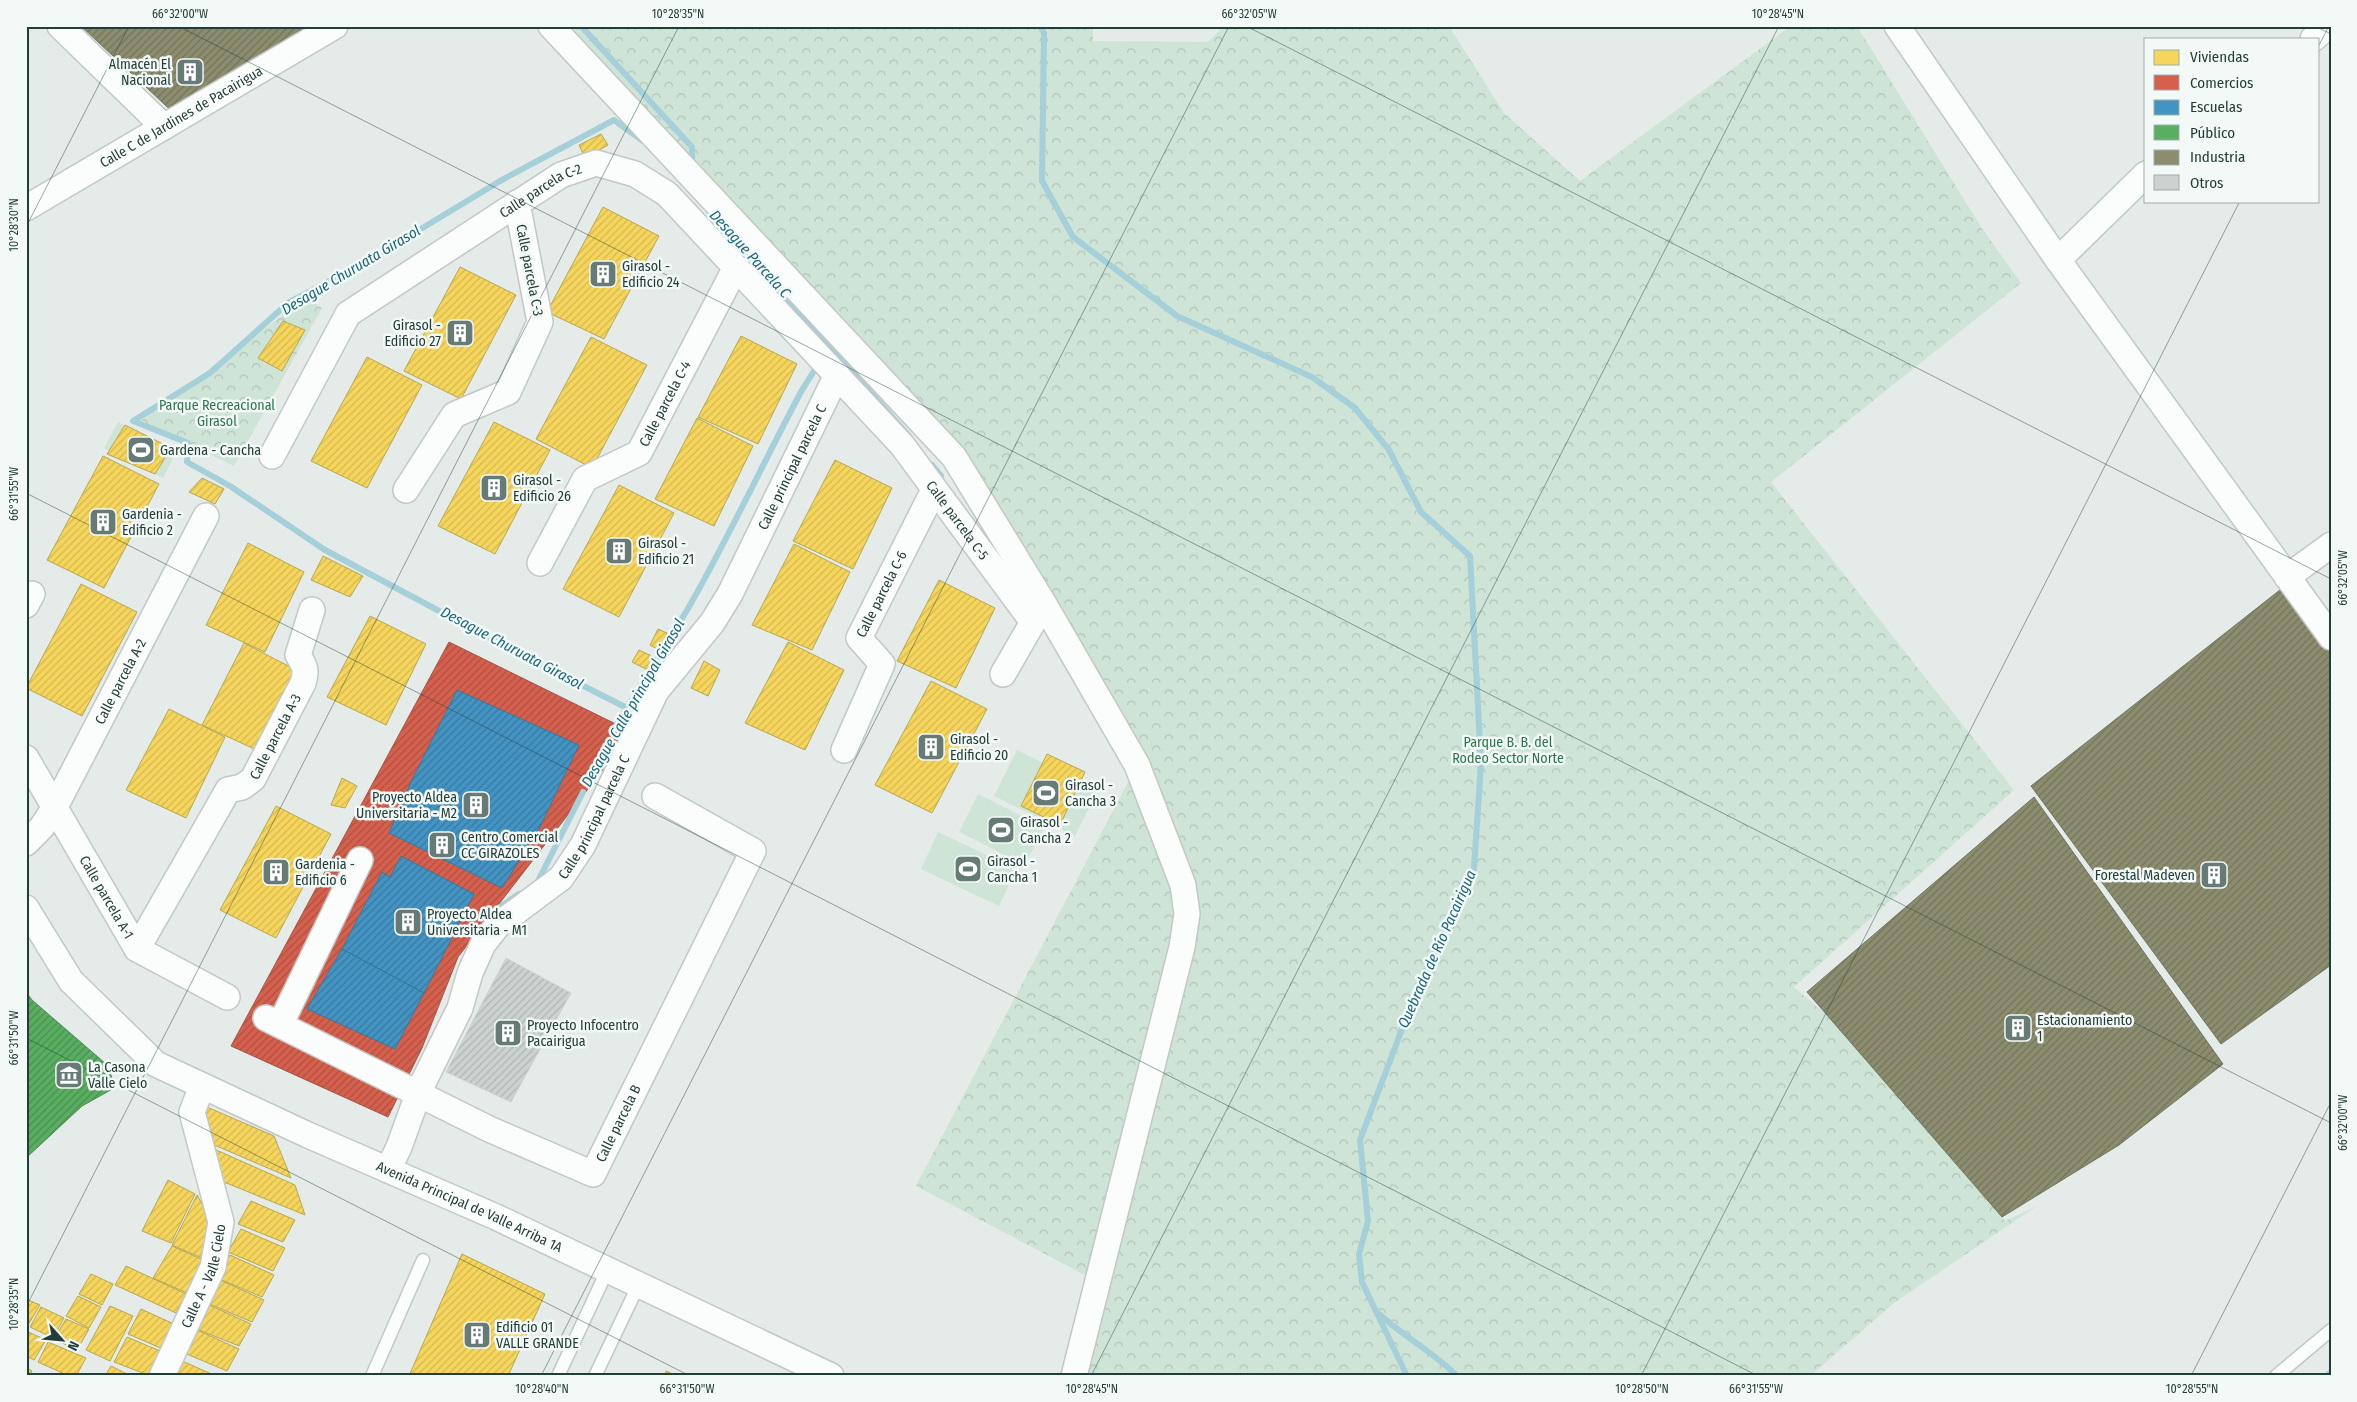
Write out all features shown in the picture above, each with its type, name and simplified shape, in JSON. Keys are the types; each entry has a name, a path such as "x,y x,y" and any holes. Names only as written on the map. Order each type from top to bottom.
{"street":[{"path":"60,26 164,127"},
{"name":"Calle C de Jardines de Pacairigua","path":"26,208 336,26"},
{"path":"551,26 954,457 1044,604 1140,772 1183,885 1187,914 1182,947 1074,1376"},
{"path":"1898,26 2058,260 2331,637"},
{"path":"2314,38 2328,26"},
{"name":"Calle parcela C-2","path":"272,456 348,314 561,175 596,163 635,174 667,194 735,269 837,375"},
{"path":"2058,260 2144,176"},
{"name":"Calle parcela C-3","path":"406,490 454,415 508,392 540,322 517,203"},
{"name":"Calle parcela C-4","path":"540,563 584,478 639,453 735,269"},
{"name":"Calle parcela C-5","path":"837,375 902,445 1033,622 1003,674"},
{"name":"Calle principal parcela C","path":"388,1170 399,1147 419,1093 460,1008 470,973 483,944 498,925 561,878 583,845 656,691 712,623 730,594 837,375"},
{"name":"Calle parcela C-6","path":"844,750 882,664 859,638 934,490"},
{"name":"Calle parcela A-2","path":"26,843 42,827 55,806 206,516"},
{"path":"2287,577 2331,545"},
{"name":"Calle parcela A-3","path":"137,949 228,790 242,787 253,779 298,692 306,674 305,665 298,655 312,610"},
{"name":"Calle parcela A-1","path":"26,758 137,949 227,997"},
{"name":"Calle parcela B","path":"360,860 273,1022 489,1129 593,1174 753,850 655,796"},
{"name":"Avenida Principal de Valle Arriba 1A","path":"26,908 71,981 156,1064 496,1217 830,1376"},
{"name":"Calle A - Valle Cielo","path":"162,1376 213,1266 221,1222 192,1112 202,1086"}],"lane":[{"path":"372,1376 423,1260"},
{"path":"558,1376 607,1271"},
{"path":"595,1376 638,1286"},
{"path":"2276,1376 2331,1330"}],"green space":[{"name":"Parque B. B. del Rodeo Sector Norte","path":"551,26 1093,26 1093,41 1208,42 1224,26 1449,26 1504,113 1580,181 1791,26 1857,26 1981,227 2021,283 1771,482 2014,790 1794,987 1829,1017 2005,1221 2037,1206 1894,1303 1810,1376 1074,1376 1098,1282 916,1186 1137,765 937,451"},
{"name":"Parque Recreacional Girasol","path":"306,298 322,308 234,466 140,420"},
{"name":"Gardena - Cancha","path":"118,422 176,452 163,478 104,448"},
{"name":"Girasol - Cancha 3","path":"1017,750 1098,790 1075,836 994,796"},
{"name":"Girasol - Cancha 2","path":"978,794 1044,827 1025,865 959,832"},
{"name":"Girasol - Cancha 1","path":"938,832 1016,869 999,906 921,869"}],"building: Viviendas":[{"path":"601,134 608,145 585,158 579,145"},
{"name":"Girasol - Edificio 24","path":"603,207 659,236 604,339 547,312"},
{"name":"Girasol - Edificio 27","path":"460,267 516,295 461,399 404,371"},
{"path":"283,321 305,330 282,371 258,358"},
{"path":"741,336 797,364 758,444 698,417"},
{"path":"591,337 647,365 592,468 536,439"},
{"path":"367,357 422,385 367,488 311,461"},
{"path":"697,418 753,446 714,526 655,499"},
{"name":"Girasol - Edificio 26","path":"494,422 550,450 495,554 438,526"},
{"name":"Gardena - Cancha","path":"125,425 171,448 155,474 107,454"},
{"name":"Gardenia - Edificio 2","path":"103,456 159,484 104,588 47,560"},
{"path":"835,460 892,488 853,569 793,541"},
{"path":"202,478 224,489 215,504 189,492"},
{"name":"Girasol - Edificio 21","path":"619,485 674,513 619,617 563,589"},
{"path":"248,543 304,572 265,652 206,625"},
{"path":"794,544 850,572 812,650 752,625"},
{"path":"323,556 363,576 350,597 311,580"},
{"path":"939,580 995,608 956,688 897,661"},
{"path":"81,584 137,612 82,716 26,688"},
{"path":"370,616 426,644 386,725 327,697"},
{"path":"658,629 667,633 659,650 650,645"},
{"path":"788,642 844,670 805,750 745,723"},
{"path":"244,643 300,672 261,752 202,725"},
{"path":"639,650 654,657 648,670 632,662"},
{"path":"704,661 720,670 708,696 691,688"},
{"name":"Girasol - Edificio 20","path":"931,681 987,709 932,813 875,785"},
{"path":"169,709 225,737 186,818 126,790"},
{"path":"1047,754 1085,772 1060,825 1021,806"},
{"path":"342,778 357,786 345,808 331,805"},
{"name":"Gardenia - Edificio 6","path":"276,806 331,834 276,938 220,910"},
{"path":"200,1104 274,1136 291,1178 205,1141"},
{"path":"205,1145 295,1185 305,1215 214,1178"},
{"path":"168,1180 195,1194 171,1243 142,1231"},
{"path":"197,1195 214,1225 204,1259 172,1245"},
{"path":"251,1201 295,1220 283,1242 238,1224"},
{"path":"241,1229 285,1248 273,1271 228,1252"},
{"path":"172,1246 203,1260 187,1293 153,1278"},
{"name":"Edificio 01 VALLE GRANDE","path":"462,1254 545,1294 508,1376 409,1376"},
{"path":"230,1255 274,1275 262,1297 217,1278"},
{"path":"126,1266 186,1294 176,1313 115,1285"},
{"path":"91,1274 113,1284 102,1305 79,1294"},
{"path":"220,1280 264,1300 252,1322 207,1303"},
{"path":"78,1296 101,1307 89,1328 66,1316"},
{"path":"26,1299 40,1305 28,1325 26,1325"},
{"path":"207,1304 251,1324 239,1346 194,1328"},
{"path":"110,1306 133,1316 110,1361 86,1350"},
{"path":"41,1307 64,1318 53,1338 30,1327"},
{"path":"141,1309 176,1325 163,1349 128,1334"},
{"path":"66,1319 89,1329 77,1350 54,1339"},
{"path":"195,1329 239,1349 227,1371 182,1352"},
{"path":"26,1331 46,1340 34,1360 26,1356"},
{"path":"127,1337 160,1351 148,1375 114,1362"},
{"path":"48,1342 86,1358 76,1376 69,1376 38,1362"},
{"path":"180,1360 216,1376 171,1376"},
{"path":"111,1366 131,1376 105,1376"},
{"path":"26,1367 32,1371 29,1376 26,1376"},
{"path":"666,1371 677,1376 664,1376"}],"building: Comercios":[{"name":"Centro Comercial CC GIRAZOLES","path":"449,642 632,732 458,957 422,1048 388,1117 231,1046"}],"building: Escuelas":[{"name":"Proyecto Aldea Universitaria - M2","path":"457,690 579,745 539,829 502,888 389,833 411,782"},
{"name":"Proyecto Aldea Universitaria - M1","path":"401,856 474,894 424,993 342,949 382,872 390,877"},
{"path":"342,949 424,993 395,1049 307,1009"}],"building: Público":[{"name":"La Casona Valle Cielo","path":"26,992 32,1000 106,1064 116,1087 82,1106 26,1158"}],"building: Industria":[{"name":"Almacén El Nacional","path":"81,26 322,26 179,118"},
{"name":"Forestal Madeven","path":"2285,586 2331,651 2331,965 2221,1044 2031,786"},
{"name":"Estacionamiento 1","path":"2034,797 2223,1064 2119,1145 2002,1217 1807,992"}],"building: Otros":[{"name":"Proyecto Infocentro Pacairigua","path":"506,958 571,993 511,1102 446,1072"}],"waterway":[{"name":"Desague Parcela C","path":"581,26 692,147 692,166"},
{"name":"Quebrada de Río Pacairigua","path":"1040,26 1044,33 1042,181 1073,237 1177,316 1312,377 1355,408 1389,450 1421,512 1470,556 1481,763 1474,869 1418,987 1360,1140 1368,1221 1359,1254 1362,1282 1407,1376"},
{"name":"Desague Churuata Girasol","path":"627,708 499,643 325,550 230,486 187,462 188,443 133,421 210,373 288,303 373,258 500,181 614,120 643,141"},
{"name":"Desague Calle principal Girasol","path":"752,258 909,436"},
{"name":"Desague Calle principal Girasol","path":"613,731 690,605 802,390 819,363"},
{"name":"Desague Parcela C","path":"932,465 941,476"},
{"name":"Desague Calle principal Girasol","path":"536,885 583,792"},
{"name":"Desague Calle principal Girasol","path":"488,915 519,894"},
{"path":"1378,1313 1457,1376"},
{"path":"2326,1376 2331,1372"}],"place":[{"name":"Almacén El Nacional","path":"190,72"},
{"name":"Girasol - Edificio 24","path":"603,274"},
{"name":"Girasol - Edificio 27","path":"460,333"},
{"name":"Gardena - Cancha","path":"141,450"},
{"name":"Girasol - Edificio 26","path":"494,488"},
{"name":"Gardenia - Edificio 2","path":"103,522"},
{"name":"Girasol - Edificio 21","path":"619,551"},
{"name":"Girasol - Edificio 20","path":"931,747"},
{"name":"Girasol - Cancha 3","path":"1046,793"},
{"name":"Proyecto Aldea Universitaria - M2","path":"476,805"},
{"name":"Girasol - Cancha 2","path":"1001,830"},
{"name":"Centro Comercial CC GIRAZOLES","path":"442,845"},
{"name":"Girasol - Cancha 1","path":"968,869"},
{"name":"Gardenia - Edificio 6","path":"276,872"},
{"name":"Forestal Madeven","path":"2214,875"},
{"name":"Proyecto Aldea Universitaria - M1","path":"408,922"},
{"name":"Estacionamiento 1","path":"2018,1028"},
{"name":"Proyecto Infocentro Pacairigua","path":"508,1033"},
{"name":"La Casona Valle Cielo","path":"69,1075"},
{"name":"Edificio 01 VALLE GRANDE","path":"477,1335"}]}
